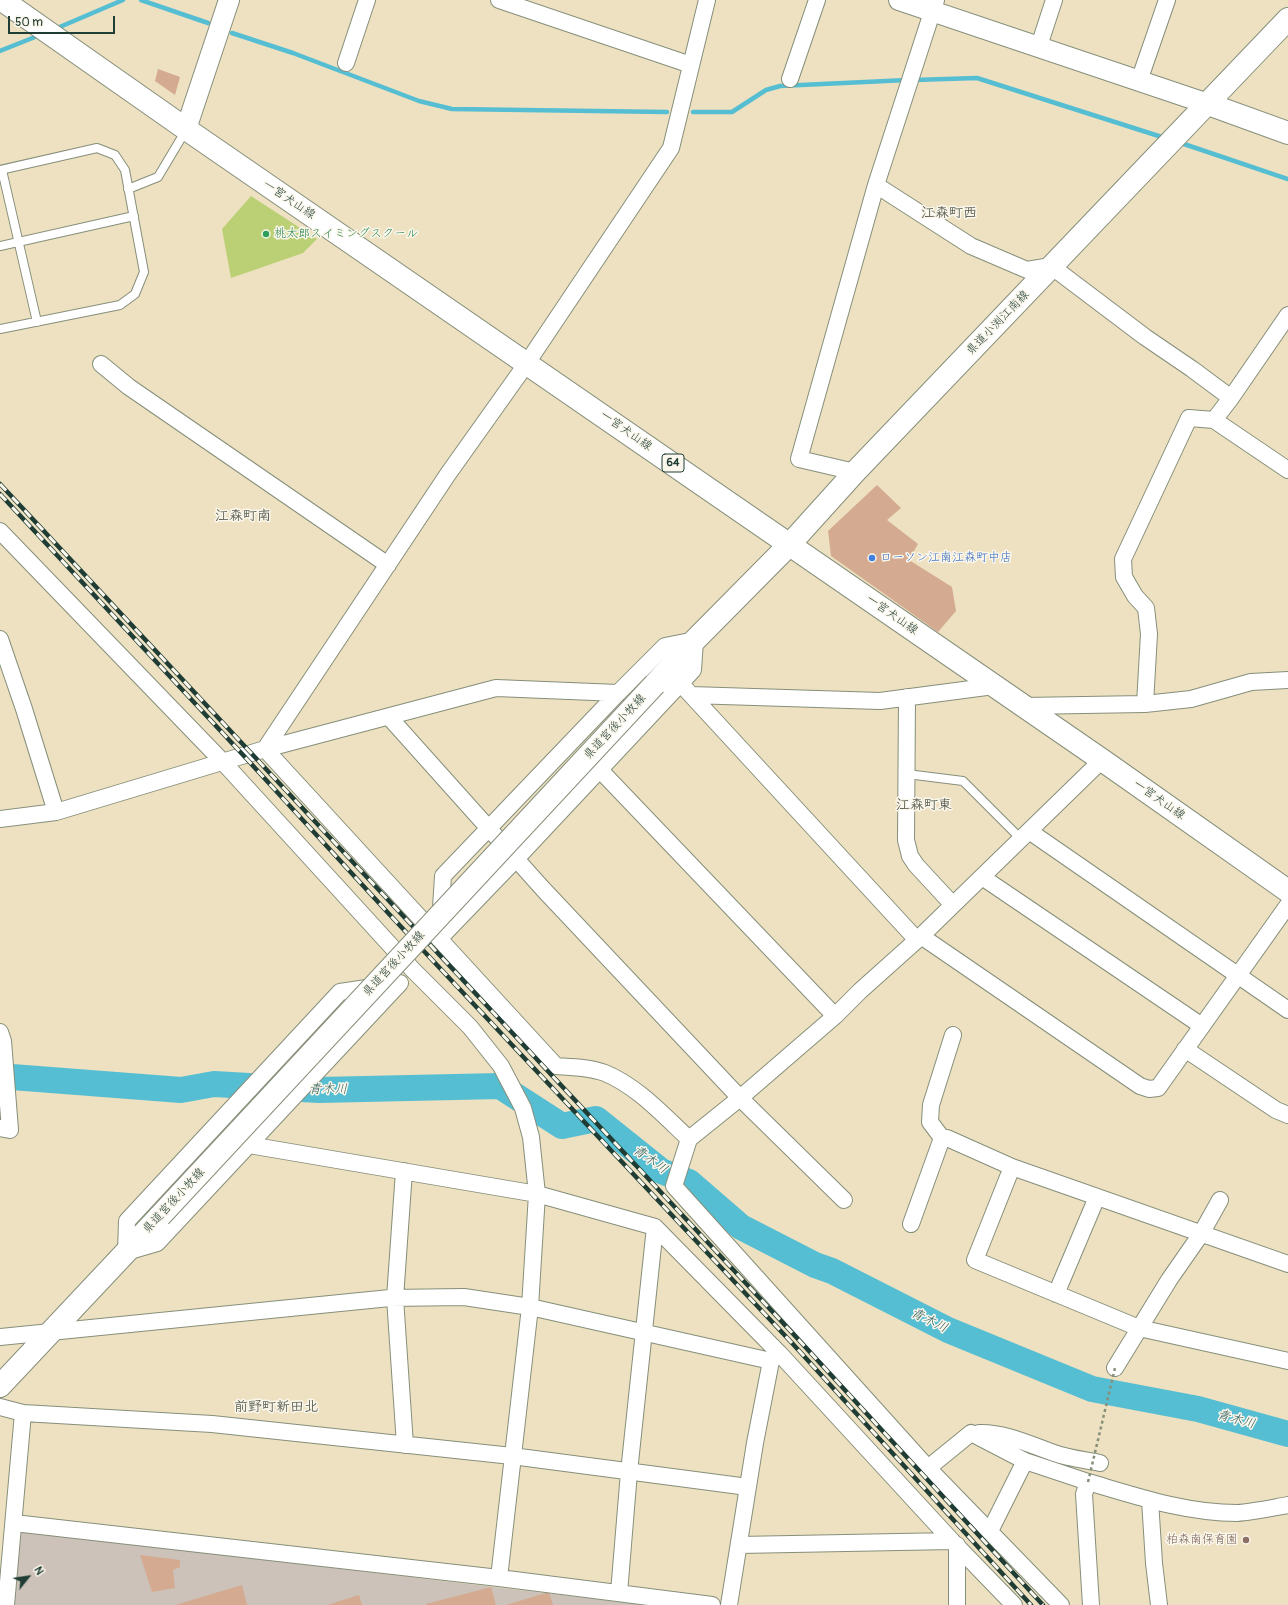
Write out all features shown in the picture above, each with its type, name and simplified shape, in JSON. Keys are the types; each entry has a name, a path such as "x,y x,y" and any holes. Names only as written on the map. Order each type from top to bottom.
{"main road":[{"name":"一宮犬山線","path":"6,1 47,32 186,129 527,362 1102,760 1288,891"},
{"name":"県道小渕江南線","path":"790,544 855,472 1288,19"},
{"path":"1208,104 1288,133"},
{"name":"県道宮後小牧線","path":"0,1386 695,640 790,544"}],"street":[{"path":"186,129 229,0"},
{"path":"346,63 367,0"},
{"path":"499,0 691,65"},
{"path":"265,749 448,474 527,362 672,148 707,0"},
{"path":"790,79 817,0"},
{"path":"899,0 934,6 1139,82 1208,104"},
{"path":"1039,46 1054,0"},
{"path":"1139,82 1167,0"},
{"path":"855,472 799,459 876,184 934,6"},
{"path":"876,184 971,246 1027,270 1051,266 1145,337 1192,368 1231,398"},
{"path":"1214,420 1231,398 1288,315"},
{"path":"102,364 129,387 388,565"},
{"path":"1145,704 1149,634 1146,608 1135,596 1124,577 1123,560 1189,418 1214,420 1288,470"},
{"path":"1,534 223,762 413,970 470,1027 501,1066 523,1108 531,1137 536,1194 530,1307 499,1578"},
{"path":"0,639 24,708 56,812"},
{"path":"695,640 693,670 686,689 600,770 439,939 443,876 665,646 695,640"},
{"path":"1023,706 1145,704 1191,699 1251,682 1288,680"},
{"path":"686,689 880,701 994,686"},
{"path":"0,819 56,812 265,749 496,688 618,693"},
{"path":"686,689 919,938 1140,1086 1149,1089 1158,1088 1288,905"},
{"path":"908,698 906,840 910,856 916,865 953,905"},
{"path":"390,717 516,859 740,1098 844,1200"},
{"path":"265,749 556,1066 585,1069 604,1073 652,1104 689,1139"},
{"path":"1061,1605 928,1468 676,1179 689,1139 740,1098 834,1016 919,938 1102,760"},
{"path":"600,770 834,1016"},
{"path":"1025,835 1288,1010"},
{"path":"982,877 1202,1026"},
{"path":"400,983 340,992 127,1221 126,1252 157,1243 413,970"},
{"path":"0,1032 3,1041 10,1130 0,1128"},
{"path":"953,1035 931,1105 930,1122 942,1138 947,1138 1012,1167 1288,1264"},
{"path":"1185,1049 1276,1110 1288,1115"},
{"path":"911,1224 942,1138"},
{"path":"249,1145 536,1194 655,1226 775,1357 1014,1605"},
{"path":"1012,1167 975,1260 1139,1328 1288,1362"},
{"path":"404,1171 395,1298 405,1445"},
{"path":"1056,1294 1097,1197"},
{"path":"1115,1368 1169,1280 1201,1234 1220,1200"},
{"path":"619,1593 629,1472 655,1226"},
{"path":"0,1337 395,1298 464,1297 530,1307 643,1332 775,1357"},
{"path":"729,1605 755,1443 775,1357"},
{"path":"0,1407 23,1413 212,1424 512,1456 748,1487"},
{"path":"6,1605 23,1413"},
{"path":"928,1468 971,1433 988,1433 1037,1446 1055,1454 1100,1463"},
{"path":"971,1433 1025,1461 1088,1482 1150,1500 1189,1509 1237,1513 1288,1505"},
{"path":"990,1531 1025,1461"},
{"path":"1088,1482 1084,1494 1091,1605"},
{"path":"1150,1500 1154,1563 1159,1605"},
{"path":"14,1523 499,1578 712,1605"},
{"path":"739,1545 954,1543"},
{"path":"954,1543 957,1605"}],"lane":[{"path":"128,189 158,177 186,129"},
{"path":"0,329 37,322 120,305 135,294 144,272 125,170 115,155 97,148 1,170 37,322"},
{"path":"0,246 134,216"},
{"path":"907,774 963,781 1025,835"}],"path":[{"path":"1088,1482 1115,1368"}],"shaded area":[{"path":"21,1531 646,1605 14,1605"}],"green space":[{"name":"桃太郎スイミングスクール","path":"251,196 317,239 303,253 231,278 222,229"}],"building":[{"path":"158,69 180,77 175,95 155,81"},
{"name":"ローソン江南江森町中店","path":"877,485 901,508 887,520 918,544 909,560 952,587 956,611 938,632 831,556 828,531"},
{"path":"140,1555 180,1560 180,1567 173,1570 175,1588 152,1592"},
{"path":"242,1585 247,1605 175,1605"},
{"path":"491,1587 496,1605 426,1605 426,1604"},
{"path":"549,1592 553,1605 506,1605"},
{"path":"359,1595 362,1605 327,1605"}],"waterway":[{"path":"55,29 123,0"},
{"path":"141,0 208,23"},
{"path":"232,33 293,53 419,101 452,109 667,112"},
{"path":"0,51 40,35"},
{"path":"914,80 977,78 1165,138"},
{"path":"693,112 732,112 766,90 780,86 907,80"},
{"path":"1178,142 1288,179"},
{"name":"青木川","path":"0,1074 12,1077 181,1090 214,1084 319,1090 500,1086 562,1126 596,1119 661,1171 689,1182 741,1227 948,1330 1092,1389 1198,1409 1288,1434"}],"railway":[{"path":"0,484 797,1338 1043,1605"},
{"path":"0,494 390,915 792,1343 1031,1605"}],"place":[{"name":"桃太郎スイミングスクール","path":"266,234"},
{"name":"ローソン江南江森町中店","path":"872,558"},
{"name":"柏森南保育園","path":"1246,1540"}],"district":[{"name":"江森町西","path":"949,213"},
{"name":"江森町南","path":"243,516"},
{"name":"江森町東","path":"924,805"},
{"name":"前野町新田北","path":"276,1407"}]}
